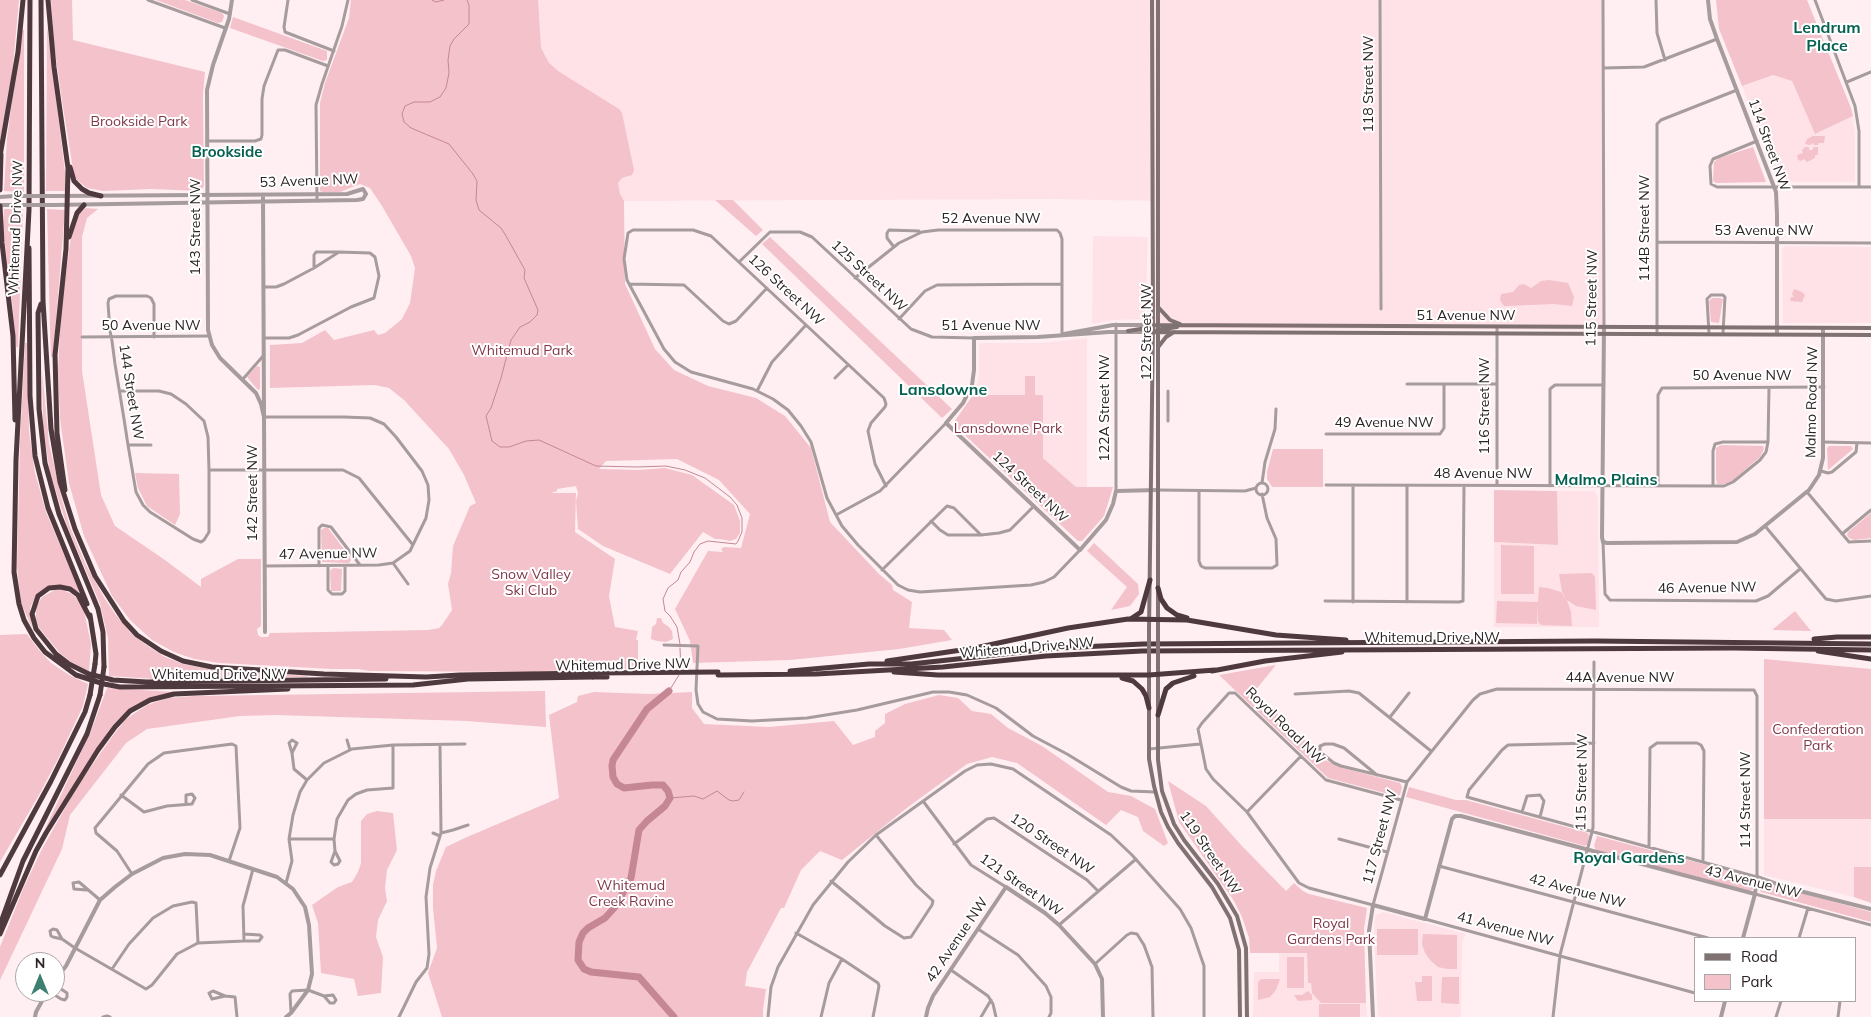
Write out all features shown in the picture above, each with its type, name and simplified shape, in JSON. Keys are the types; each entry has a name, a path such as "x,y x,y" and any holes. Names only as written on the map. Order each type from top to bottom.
{"highway":[{"path":"0,190 0,154 18,52 23,0"},
{"name":"Whitemud Drive NW","path":"30,0 28,245 16,460 14,572 19,604 24,620 34,638 45,652 58,664 76,675 120,687 413,685 457,680 593,675"},
{"name":"Whitemud Drive NW","path":"42,0 43,301 51,429 56,464 68,510 88,560 112,605 131,629 160,651 183,661 218,668 426,677 460,675 816,674 950,666 1046,656 1142,651 1792,648 1871,650"},
{"path":"48,0 54,67 68,160 73,178 78,186 89,193 101,196"},
{"path":"68,160 66,249 54,355 57,434 68,510"},
{"path":"0,205 2,243 13,336 16,460"},
{"path":"66,249 73,223 79,209 84,205"},
{"path":"0,236 2,243"},
{"path":"0,875 51,781 85,712 90,695 96,654 84,594 48,508 34,456 31,414 28,245"},
{"path":"0,925 23,861 87,734 100,696 104,667 104,632 98,609 59,514 50,486 44,456 39,410 38,313 43,301"},
{"path":"1128,619 1137,616 1141,612 1150,580"},
{"path":"90,618 84,603 78,595 70,589 60,587 49,588 38,596 32,614 36,629 56,654 69,664 89,674 113,680 141,682 301,681 426,677"},
{"path":"1158,588 1161,599 1170,610 1197,621"},
{"path":"869,664 975,648 1068,628 1128,619 1197,621 1276,635 1369,642"},
{"path":"1792,642 1837,637 1871,637"},
{"name":"Whitemud Drive NW","path":"718,674 786,672 869,664 911,664 1059,648 1109,645 1369,642 1792,642 1871,644"},
{"path":"1792,648 1871,659"},
{"path":"865,670 938,675 1158,675 1215,670 1266,661 1370,649"},
{"path":"1158,715 1166,689 1173,682 1215,670"},
{"path":"1089,675 1123,678 1133,681 1144,692 1149,708"},
{"path":"0,934 36,851 46,833 98,750 130,711 150,700 174,694 283,690 323,686"}],"main road":[{"name":"122 Street NW","path":"1149,629 1152,328 1152,0"},
{"name":"122 Street NW","path":"1158,0 1158,663"},
{"path":"1158,307 1170,320 1185,325"},
{"name":"51 Avenue NW","path":"1152,328 1185,325 1871,328"},
{"path":"1158,328 1200,325"},
{"name":"51 Avenue NW","path":"1158,328 1175,332 1871,334"},
{"path":"1158,348 1166,337 1175,332"},
{"name":"119 Street NW","path":"1149,629 1149,749 1155,792 1168,827 1212,887 1230,918 1239,950 1240,1017"},
{"name":"119 Street NW","path":"1158,663 1158,749 1162,791 1174,824 1218,884 1237,916 1246,948 1247,1017"}],"street":[{"path":"148,0 225,28"},
{"path":"192,0 230,14"},
{"name":"143 Street NW","path":"209,336 208,84 230,14 232,0"},
{"path":"288,0 285,32 334,51"},
{"path":"317,201 316,106 344,20 348,0"},
{"name":"118 Street NW","path":"1380,0 1381,309"},
{"name":"115 Street NW","path":"1603,0 1603,542 1605,597"},
{"path":"1656,0 1657,33 1665,60"},
{"name":"114 Street NW","path":"1708,0 1710,19 1716,40 1774,187 1777,208 1777,334"},
{"path":"1815,0 1855,106 1859,128 1859,187"},
{"path":"1604,68 1641,68 1716,40"},
{"path":"207,141 255,141 261,138 264,86 275,54 279,50 284,50 328,66"},
{"path":"1847,82 1871,72"},
{"name":"114B Street NW","path":"1657,333 1658,122 1737,90"},
{"path":"1757,141 1717,156 1712,160 1710,181 1712,185 1717,187 1871,187"},
{"name":"53 Avenue NW","path":"0,197 347,194 363,189 366,194 365,198 361,200 0,205"},
{"name":"142 Street NW","path":"263,194 265,632"},
{"name":"126 Street NW","path":"629,284 624,259 628,233 633,230 693,230 708,234 848,364 886,402 884,409 870,425 868,431 875,464 886,486"},
{"name":"125 Street NW","path":"739,262 770,232 794,230 803,232 812,237 898,319 921,334"},
{"name":"52 Avenue NW","path":"894,247 887,238 889,230 922,232 938,230 1052,230 1060,232 1062,239 1062,284"},
{"name":"52 Avenue NW","path":"855,278 908,237 922,232"},
{"name":"53 Avenue NW","path":"1657,242 1871,243"},
{"path":"264,338 289,338 298,335 351,307 368,302 374,298 379,276 375,257 370,252 316,252 314,255 314,268"},
{"path":"264,287 282,285 339,252"},
{"path":"767,288 736,321 728,324 684,285 629,284 659,342 675,362 696,374 757,391 778,402 788,410 804,430 813,448 824,489 836,515 848,534 901,587 917,592 1027,586 1041,583 1054,576 1106,520 1116,491 1245,491 1256,488 1258,484 1262,483"},
{"path":"898,319 925,291 937,285 1062,284 1062,335"},
{"path":"1709,333 1707,299 1711,295 1723,295 1726,297 1722,333"},
{"name":"144 Street NW","path":"154,337 152,299 149,296 114,296 109,299 111,337 135,488 140,501 150,512 195,540 204,540 209,532 209,470"},
{"name":"51 Avenue NW","path":"1062,335 1069,332 1116,324 1152,328"},
{"name":"122A Street NW","path":"1116,324 1116,491"},
{"path":"757,391 772,362 806,325"},
{"name":"116 Street NW","path":"1497,327 1497,486"},
{"name":"51 Avenue NW","path":"921,334 937,338 1038,337 1128,332 1152,328"},
{"name":"Malmo Road NW","path":"1603,542 1732,542 1753,536 1807,492 1816,482 1821,471 1824,388 1823,328"},
{"name":"50 Avenue NW","path":"82,337 209,336 220,358 243,379 258,398 264,417"},
{"path":"836,515 876,494 886,486 963,403 970,391 973,376 974,338"},
{"path":"243,379 264,354"},
{"path":"835,378 848,364"},
{"path":"1407,384 1497,384"},
{"name":"49 Avenue NW","path":"1326,434 1437,435 1442,433 1444,428 1444,384"},
{"path":"1550,486 1549,393 1551,387 1556,385 1603,385"},
{"name":"50 Avenue NW","path":"1658,486 1658,396 1661,389 1666,387 1824,388"},
{"path":"1713,486 1714,444 1723,442 1768,442 1769,388"},
{"path":"120,391 159,391 174,395 196,412 206,425 209,470 343,470 353,474 359,478 413,545 426,518 429,500 428,485 422,471 384,424 370,418 264,417"},
{"path":"1168,391 1168,421"},
{"path":"1262,483 1265,462 1275,429 1276,409"},
{"name":"124 Street NW","path":"946,423 1080,550"},
{"name":"48 Avenue NW","path":"1326,485 1724,486 1733,482 1763,457 1768,442"},
{"path":"1823,442 1871,443"},
{"path":"1821,471 1832,472 1856,452 1857,443"},
{"path":"128,445 150,445"},
{"path":"1262,483 1267,485 1268,488 1267,492 1262,494"},
{"path":"1353,485 1353,602"},
{"path":"1407,485 1407,602"},
{"path":"1325,601 1463,601 1464,486"},
{"path":"1256,488 1257,492 1262,494"},
{"path":"1199,491 1199,561 1201,566 1205,568 1272,568 1276,566 1278,561 1276,539 1267,518 1262,494"},
{"path":"1807,492 1850,543 1871,541"},
{"path":"882,570 944,508 950,506 981,534"},
{"path":"931,521 946,534 999,534 1010,530 1034,506"},
{"path":"1842,534 1871,510"},
{"path":"319,566 319,528 322,525 330,526 360,566"},
{"path":"1765,526 1821,595 1828,600 1871,596"},
{"name":"47 Avenue NW","path":"265,566 360,566 394,563 410,551 413,545"},
{"path":"394,563 408,584"},
{"path":"328,566 328,590 332,594 342,594 345,591 345,566"},
{"name":"46 Avenue NW","path":"1605,597 1610,600 1756,600 1768,596 1800,569"},
{"path":"664,645 693,645 699,648 696,690 698,704 703,712 717,720 752,721 807,718 857,710 933,692 967,694 996,708 1033,736 1067,754 1113,783 1131,791 1162,791"},
{"name":"115 Street NW","path":"1553,1017 1560,955 1593,832 1594,662"},
{"name":"44A Avenue NW","path":"1484,691 1497,689 1594,689 1755,691"},
{"name":"117 Street NW","path":"1373,1017 1369,937 1373,905 1407,782 1473,700 1484,691"},
{"name":"114 Street NW","path":"1743,937 1755,894 1757,877 1757,696 1755,691"},
{"path":"1295,694 1355,692 1362,694 1432,751"},
{"name":"Royal Road NW","path":"1309,888 1299,883 1247,812 1212,778 1206,769 1198,729 1202,722 1229,693 1234,693 1326,780 1401,800"},
{"path":"1390,717 1409,693"},
{"path":"347,740 350,750"},
{"name":"43 Avenue NW","path":"1594,743 1516,743 1508,745 1469,790 1467,797 1703,861 1788,888 1871,909"},
{"path":"1649,847 1649,752 1652,745 1657,743 1696,743 1701,745 1704,751 1703,861"},
{"path":"286,883 292,861 289,839 293,815 300,792 307,780 324,763 350,750 393,745 465,744"},
{"path":"1149,749 1200,744"},
{"path":"1377,775 1344,748 1333,744 1320,746 1320,752 1331,762 1377,775 1407,782"},
{"path":"132,874 117,851 95,830 122,795 148,764 164,753 235,745 240,828 229,861"},
{"path":"335,851 334,839 337,819 348,800 366,790 393,788 393,745"},
{"path":"398,1017 416,982 426,968 429,935 426,896 430,868 440,834 440,745"},
{"path":"292,753 294,769 307,780"},
{"path":"1247,812 1300,756"},
{"path":"768,1017 768,1004 774,976 796,933 813,905 848,862 876,835 969,768 982,764 992,764 1012,770 1116,839 1180,909 1191,928 1204,966 1204,1017"},
{"path":"122,795 144,812 167,806 186,804"},
{"path":"1522,812 1527,796 1540,796 1544,801 1540,817"},
{"name":"121 Street NW","path":"923,801 971,865 1045,913 1059,925 1095,964 1102,979 1103,1017"},
{"name":"43 Avenue NW","path":"1439,866 1452,819 1455,816 1461,816 1871,924"},
{"name":"120 Street NW","path":"954,844 987,819 996,819 1087,880 1098,891"},
{"path":"433,833 440,834 468,825"},
{"path":"832,881 885,926 908,939 922,922 933,901 918,887 876,835"},
{"path":"289,839 334,839"},
{"path":"1339,840 1387,852"},
{"path":"65,964 100,900 132,874 163,858 185,854 210,855 277,877 286,883 301,899 308,917 312,967 308,990 286,1017"},
{"path":"1059,925 1136,859"},
{"path":"1425,919 1439,866"},
{"name":"42 Avenue NW","path":"1439,866 1704,937"},
{"path":"244,941 243,906 253,868"},
{"name":"42 Avenue NW","path":"926,1017 929,1005 950,970 1006,887"},
{"name":"41 Avenue NW","path":"1309,888 1694,992"},
{"path":"87,890 100,900"},
{"path":"112,969 130,944 153,918 174,906 192,902 196,903 198,942"},
{"path":"1799,937 1808,908"},
{"path":"978,929 1018,956 1046,986 1051,997 1049,1017"},
{"path":"796,933 842,958 877,981 879,986 873,1017"},
{"path":"1095,964 1131,933 1137,934 1150,960 1153,977 1153,1017"},
{"path":"62,938 75,948 146,989 177,954 198,942 259,941 262,937 260,934 244,934"},
{"path":"822,1017 829,983 842,958"},
{"path":"950,970 991,1000 996,1017"},
{"path":"291,1013 291,993 294,991 308,990 324,996"},
{"path":"224,996 235,997 237,1017"},
{"path":"981,1017 991,1000"},
{"path":"35,1017 42,1002"},
{"path":"1721,1017 1725,1002"},
{"path":"1776,1016 1781,1002"},
{"path":"1838,1017 1840,1002"},
{"path":"103,1017 110,1017"}],"shaded area":[{"path":"527,0 1603,0 1603,330 1155,328 1155,201 1052,199 624,201 514,176"},
{"path":"1773,75 1792,81 1815,134 1853,116 1855,182 1782,182 1777,180 1742,86"},
{"path":"1093,236 1148,237 1145,319 1113,320 1092,324"},
{"path":"1785,246 1871,247 1871,323 1783,323 1782,250"},
{"path":"1087,338 1087,487 1076,487 1043,458 1043,395 973,395 979,376 979,346 981,343 1042,343"},
{"path":"1557,491 1595,491 1598,499 1599,627 1494,627 1494,542 1557,545"},
{"path":"1764,819 1871,819 1871,867 1854,867 1854,897 1764,875"},
{"path":"1383,912 1466,934 1462,943 1461,1017 1378,1017 1374,935 1375,916"},
{"path":"1279,953 1307,953 1308,982 1311,983 1321,1003 1366,1003 1367,1017 1253,1017 1254,972 1279,972"}],"green space":[{"path":"0,0 19,0 12,76 0,142"},
{"name":"Brookside Park","path":"51,0 72,0 73,40 205,72 203,95 204,186 201,191 151,189 103,191 87,188 77,180 74,175 62,101 54,44"},
{"path":"156,0 185,0 222,13 224,16 222,22 218,23"},
{"name":"Whitemud Park","path":"351,0 538,0 541,48 549,63 558,71 619,109 622,113 634,170 632,175 622,178 618,183 620,194 624,201 625,284 655,349 674,370 708,386 756,398 785,416 811,448 830,522 879,574 892,585 893,590 912,602 909,628 944,630 952,640 899,649 790,660 693,663 690,641 675,609 708,551 723,552 721,549 724,547 741,548 750,514 719,480 677,459 606,461 599,469 639,470 665,468 692,475 734,505 740,521 740,533 736,539 730,541 715,539 703,532 670,574 603,546 578,529 576,501 578,493 576,486 557,489 557,491 551,493 576,493 575,532 615,559 609,596 615,627 638,631 636,640 638,640 638,669 534,672 369,671 220,663 194,659 174,652 152,640 130,620 112,596 84,536 69,483 60,419 58,369 61,309 71,237 77,216 86,208 98,209 87,218 82,237 82,371 101,495 115,526 201,587 201,579 238,559 261,559 261,626 257,629 258,635 261,637 268,637 270,633 428,630 439,628 452,610 448,584 451,573 453,546 470,506 476,503 464,475 449,449 404,400 389,388 375,385 270,388 270,345 302,343 325,330 334,340 374,330 378,335 385,333 402,319 410,303 415,268 411,256 370,188 360,184 340,192 320,191 320,103 325,83 349,18"},
{"path":"1716,0 1807,0 1853,116 1815,134 1792,81 1773,75 1742,86 1719,29"},
{"path":"233,17 327,51 327,60 323,61 230,28"},
{"path":"47,25 65,172 65,191 46,191"},
{"path":"22,30 24,30 24,192 4,191 7,138"},
{"path":"1813,136 1825,136 1824,143 1818,143 1818,145 1813,143 1810,145 1805,144 1807,139"},
{"path":"1753,147 1766,182 1716,183 1713,181 1714,162 1719,158"},
{"path":"1805,147 1809,147 1809,150 1812,150 1814,147 1818,147 1818,155 1815,155 1815,158 1807,162 1804,159 1798,160 1797,155 1803,153 1802,150"},
{"path":"715,200 733,200 763,230 756,236"},
{"path":"4,209 23,209 18,347 16,347 3,228"},
{"path":"47,209 65,210 53,357 51,357"},
{"path":"770,237 952,409 942,418 762,244"},
{"path":"1549,280 1568,283 1574,297 1572,306 1554,304 1504,306 1500,300 1501,294 1513,292 1519,285 1524,284 1531,288 1541,281"},
{"path":"1794,289 1805,295 1802,302 1790,301 1791,297 1794,297 1792,294"},
{"path":"1712,298 1723,299 1719,323 1711,322 1709,301"},
{"path":"25,343 27,343 29,432 35,473 46,512 80,592 61,585 37,594 30,608 32,628 21,603 17,567"},
{"path":"257,366 260,367 260,389 258,390 247,377"},
{"path":"42,369 49,443 70,527 86,565 105,599 130,632 165,657 183,664 213,670 307,677 155,679 109,676 108,638 100,604 67,526 50,473 43,426"},
{"name":"Lansdowne Park","path":"1025,376 1035,376 1035,395 1043,395 1043,458 1076,487 1113,487 1104,516 1082,541 1078,541 954,425 954,422 973,395 1025,395"},
{"path":"1721,445 1763,446 1764,449 1760,457 1731,482 1717,484 1716,448"},
{"path":"1829,446 1851,446 1853,449 1828,470 1827,448"},
{"path":"1273,449 1323,449 1323,487 1272,487 1267,479 1267,472"},
{"path":"135,473 179,474 180,514 175,525 147,506 138,488"},
{"path":"1494,490 1557,491 1558,545 1494,542"},
{"path":"1871,513 1871,538 1854,540 1849,538 1848,532"},
{"path":"328,528 350,557 349,563 322,562 321,530"},
{"path":"1094,543 1138,584 1139,594 1130,606 1111,610 1127,587 1087,551"},
{"path":"1501,545 1534,546 1534,594 1501,594"},
{"path":"333,568 342,569 341,591 331,591 330,571"},
{"path":"1592,573 1595,577 1596,610 1576,606 1567,600 1562,592 1559,574"},
{"path":"1539,587 1561,592 1567,600 1571,612 1572,626 1541,625 1538,622 1538,604 1537,624 1496,623 1497,601 1538,602"},
{"path":"55,590 62,590 72,594 79,601 84,611 91,644 89,671 71,662 60,653 39,628 36,619 36,607 42,597"},
{"path":"1795,611 1811,631 1772,630"},
{"path":"657,618 661,618 663,623 669,627 672,631 673,639 666,642 651,639 652,627 656,624"},
{"path":"27,634 51,663 88,684 83,706 60,755 0,862 0,635"},
{"name":"Confederation Park","path":"1764,659 1871,669 1871,819 1764,819"},
{"path":"1276,665 1254,692 1327,761 1343,768 1400,783 1402,787 1400,795 1396,796 1328,778 1219,675"},
{"path":"107,688 175,692 155,696 133,707 100,744 43,833 91,731"},
{"path":"545,691 546,727 466,721 275,715 240,716 147,729 126,743 70,815 62,849 0,980 0,947 23,889 42,849 78,785 114,734 126,719 147,705 168,698 194,696"},
{"name":"Whitemud Creek Ravine","path":"594,692 650,694 692,692 692,708 704,724 769,727 834,721 853,745 875,737 875,731 885,723 885,714 905,704 939,695 958,698 972,711 991,714 1008,728 1042,746 1108,792 1131,796 1155,809 1168,843 1164,846 1143,831 1138,817 1121,810 1106,825 1017,763 992,757 967,764 908,807 842,860 820,851 801,870 784,908 781,908 747,972 745,986 766,989 763,1017 442,1017 428,973 437,948 433,885 436,871 446,847 559,798 549,715 577,702 578,696"},
{"name":"Royal Gardens Park","path":"1168,781 1206,806 1286,891 1294,883 1309,894 1367,908 1364,929 1366,1003 1321,1003 1312,993 1311,983 1308,983 1307,953 1250,953 1249,938 1242,917 1234,901 1179,822"},
{"path":"1409,787 1456,800 1466,800 1588,833 1588,844 1585,846 1406,797"},
{"path":"377,811 393,813 397,850 387,870 385,888 387,901 378,920 376,937 383,957 381,993 358,996 354,979 321,973 318,923 312,905 338,887 352,882 361,863 361,821 367,814"},
{"path":"1597,836 1752,877 1755,880 1753,889 1750,891 1596,850 1594,846"},
{"path":"1854,867 1871,867 1871,903 1854,897"},
{"path":"1765,883 1871,912 1871,922 1761,892 1760,887"},
{"path":"1377,929 1418,929 1418,955 1377,955"},
{"path":"1423,934 1457,935 1457,969 1438,967 1431,961 1425,953 1422,944"},
{"path":"1287,957 1304,957 1304,988 1287,988"},
{"path":"1422,976 1432,976 1432,1001 1417,1001 1415,982 1422,982"},
{"path":"1442,977 1459,977 1459,1004 1441,1003"},
{"path":"1261,979 1280,979 1276,990 1270,997 1258,1000 1258,982"},
{"path":"1308,991 1312,995 1312,1000 1298,1001 1294,995 1302,995"},
{"path":"1319,1004 1360,1004 1360,1017 1319,1017"}],"waterway":[{"path":"432,0 436,2 444,0"},
{"path":"467,0 469,5 469,24 454,39 450,46 449,73 446,88 440,97 430,102 414,102 405,106 402,114 404,122 411,128 449,144 473,174 477,181 476,200 479,210 501,228 506,236 525,270 524,278 538,310 537,315 530,322 520,327 511,340 501,378 491,408 486,416 492,441 500,447 509,447 526,441 539,440 596,466 666,466 685,470 705,478 730,497 737,505 742,518 742,532 738,541 736,544 708,541 700,544 690,562 681,572 678,580 668,588 663,599 665,611 677,627 680,644"},
{"path":"680,648 681,671"},
{"path":"669,691 679,675"},
{"path":"669,691 647,709 613,760 612,766 613,777 617,784 624,788 663,785 668,791 670,798 665,806 639,830 631,878 615,907 605,918 583,933 579,942 578,960 584,969 591,972 639,977 674,1017"},
{"path":"670,798 694,796 703,799 717,791 733,801 739,800 744,792"}],"district":[{"name":"Lendrum Place","path":"1827,37"},
{"name":"Brookside","path":"227,152"},
{"name":"Lansdowne","path":"943,390"},
{"name":"Malmo Plains","path":"1606,480"},
{"name":"Royal Gardens","path":"1629,858"}],"park label":[{"name":"Snow Valley Ski Club","path":"531,584"}]}
